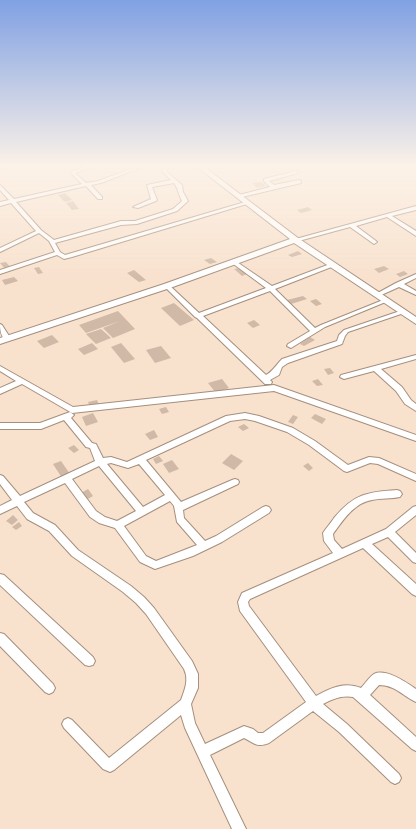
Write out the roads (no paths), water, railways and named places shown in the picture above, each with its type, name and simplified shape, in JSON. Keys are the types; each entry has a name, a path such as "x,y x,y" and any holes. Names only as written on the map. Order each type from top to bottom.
{"street":[{"path":"15,205 39,231 52,242 58,253 64,257 240,205"},
{"path":"136,207 142,205"},
{"path":"52,242 121,223 135,223 183,205"},
{"path":"248,205 295,240 416,321"},
{"path":"0,326 3,340 167,286 295,240 416,208"},
{"path":"387,215 413,229 416,234"},
{"path":"351,225 374,242"},
{"path":"0,250 39,231"},
{"path":"0,272 58,253"},
{"path":"234,262 271,288 314,331"},
{"path":"197,316 332,265"},
{"path":"377,295 416,276"},
{"path":"398,284 416,293"},
{"path":"167,286 274,388 416,438"},
{"path":"291,346 314,331 385,300"},
{"path":"265,379 276,373 279,366 284,361 338,344 342,335 346,331 402,312"},
{"path":"344,377 416,358"},
{"path":"0,368 68,409 77,410 274,388"},
{"path":"374,368 399,389 408,402 416,408"},
{"path":"0,390 22,381"},
{"path":"0,426 41,426 66,417 77,410"},
{"path":"0,510 100,462 111,460 128,465 223,421 246,416 290,430 312,443 347,469 369,460 379,461 416,478"},
{"path":"66,417 89,445 93,446 100,462 142,512"},
{"path":"141,460 178,506 180,519 203,546"},
{"path":"0,478 30,516 52,528 75,553 127,589 150,611 188,665 192,674 192,688 185,704 110,766 107,765 68,724"},
{"path":"66,478 93,514 102,520 118,525 143,559 155,565 219,539 266,510"},
{"path":"178,506 185,506 235,482"},
{"path":"340,554 329,541 328,533 349,507 356,501 374,494 397,494"},
{"path":"118,525 170,497"},
{"path":"395,778 313,702 244,608 243,602 246,596 389,532 415,511"},
{"path":"389,532 416,559"},
{"path":"364,543 416,591"},
{"path":"0,578 89,661"},
{"path":"0,638 48,688"},
{"path":"361,696 377,679 386,678 394,681 416,696"},
{"path":"203,752 244,732 249,733 256,739 265,739 313,702 339,691 350,690 361,696 416,745"},
{"path":"185,704 190,724 239,829"}]}
